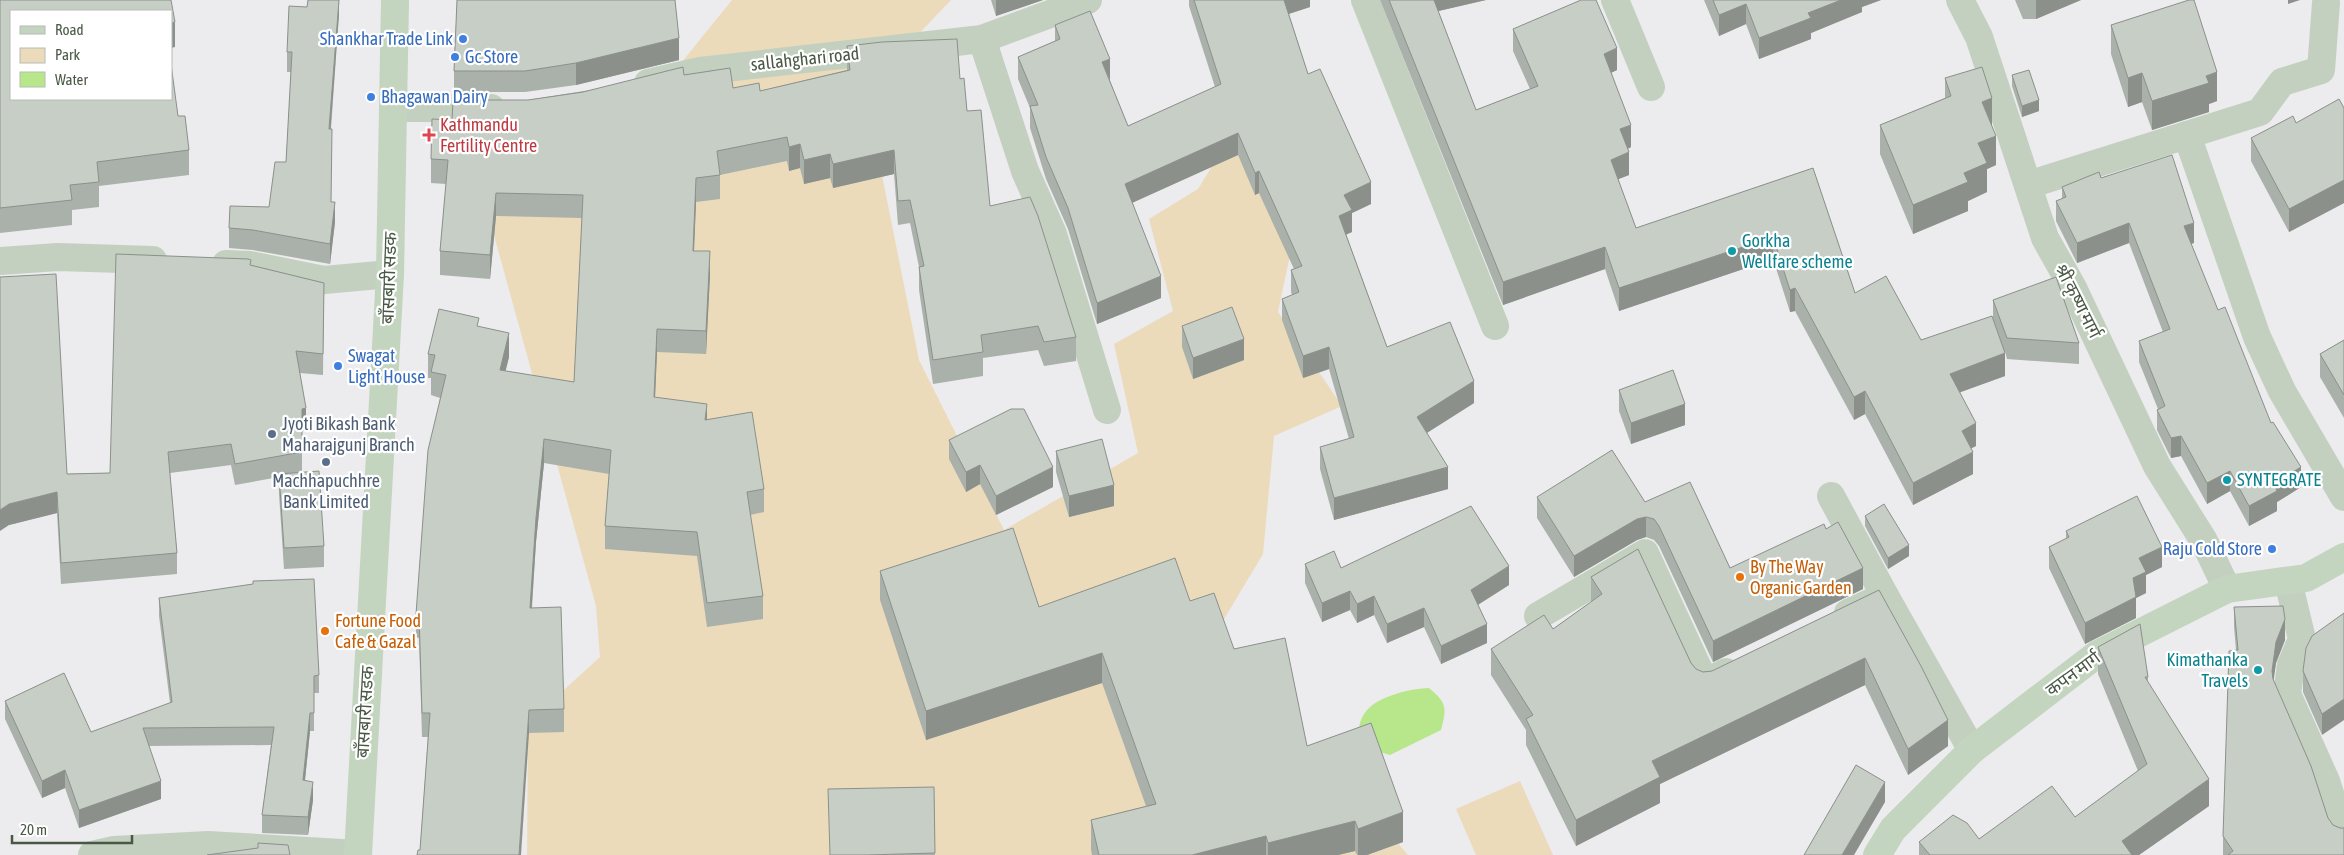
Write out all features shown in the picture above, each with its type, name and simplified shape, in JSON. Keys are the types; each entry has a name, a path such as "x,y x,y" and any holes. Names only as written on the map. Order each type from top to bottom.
{"main road":[{"name":"बाँसबारी सडक","path":"358,855 390,274 395,108 395,0"},
{"name":"कपन मार्ग","path":"1877,855 1892,829 1972,750 2096,655 2227,589 2306,578 2344,557"}],"street":[{"name":"sallahghari road","path":"626,89 700,71 982,39 1088,0"},
{"path":"1365,0 1495,326"},
{"path":"1615,0 1651,87"},
{"name":"श्री कृष्ण मार्ग","path":"1960,0 1979,37 2045,238 2073,288 2157,466 2204,541 2227,589"},
{"path":"2028,184 2260,112 2282,82 2321,70 2326,3"},
{"path":"982,39 1025,171 1053,234 1106,410"},
{"path":"395,108 517,108"},
{"path":"2187,134 2257,337 2282,390 2344,497"},
{"path":"0,261 58,257 174,261"},
{"path":"203,263 250,265 324,280 390,274"},
{"path":"1831,496 1972,750"},
{"path":"1538,616 1645,553 1704,683 1748,662"},
{"path":"2288,581 2302,639 2291,665 2287,694 2326,781 2343,834"},
{"path":"1825,625 1885,596"},
{"path":"92,855 114,850 208,845 358,855"}],"green space":[{"path":"732,0 951,0 865,90 919,360 1004,530 1138,453 1114,344 1173,311 1149,219 1198,189 1234,130 1293,241 1278,312 1342,406 1274,436 1263,554 1212,639 1250,743 1390,834 1408,855 527,855 528,731 566,688 600,657 596,606 484,199 576,193"},
{"path":"1520,781 1553,855 1476,855 1456,809"}],"water":[{"path":"1429,688 1444,706 1445,711 1441,730 1390,755 1372,749 1363,741 1359,730 1361,719 1372,705 1409,690"}],"building":[{"path":"0,0 171,0 175,22 172,23 172,10 10,10 10,100 172,100 172,71 178,116 185,116 189,150 97,162 99,182 70,185 72,200 0,208"},
{"path":"308,0 339,0 329,129 332,129 331,202 335,202 330,244 253,230 229,228 230,206 269,207 275,162 286,162 292,52 287,52 289,6 307,7"},
{"path":"457,0 675,0 679,38 576,63 525,71 454,71"},
{"path":"1194,0 1284,0 1308,74 1320,69 1371,182 1344,195 1352,210 1339,216 1387,347 1450,322 1474,381 1417,417 1448,467 1334,498 1320,447 1354,437 1329,347 1303,356 1282,299 1299,292 1291,270 1302,266 1259,171 1255,173 1238,133 1125,184 1161,276 1097,303 1068,208 1046,157 1030,106 1038,105 1018,57 1060,39 1055,25 1090,11 1110,59 1102,62 1128,126 1221,84"},
{"path":"1389,0 1434,0 1476,110 1538,86 1513,29 1581,0 1596,0 1617,48 1604,54 1631,125 1620,129 1629,152 1611,160 1636,228 1813,168 1855,293 1886,276 1921,340 1992,316 2005,353 1950,374 1976,423 1962,431 1973,452 1913,483 1865,391 1854,397 1795,288 1790,290 1773,237 1619,288 1605,247 1503,282"},
{"path":"1713,0 1841,0 1808,13 1811,18 1759,38 1746,4 1719,15"},
{"path":"2194,0 2217,72 2206,76 2209,83 2152,101 2142,73 2128,78 2111,25"},
{"path":"957,39 960,79 964,78 967,111 981,110 990,206 1030,197 1038,216 1076,337 1044,342 1038,326 981,335 983,352 933,360 919,267 924,266 910,200 898,201 894,150 833,164 830,154 804,160 800,144 789,147 787,137 717,151 720,175 696,178 693,251 710,251 706,331 657,329 654,397 707,404 705,420 752,412 764,489 747,492 763,596 707,603 697,532 605,526 611,450 544,439 530,608 561,607 564,709 529,710 519,855 417,855 418,850 420,850 430,713 422,713 419,614 416,614 428,450 446,375 431,372 435,355 428,354 439,309 479,318 477,326 509,333 500,370 574,382 583,195 496,193 490,255 440,251 448,160 431,159 432,119 452,120 453,100 528,100 583,92 683,67 684,75 730,68 733,88 759,83 760,91 850,70 847,46 882,42"},
{"path":"1982,67 1992,98 1982,102 1996,136 1978,143 1987,163 1964,173 1968,182 1913,205 1880,125 1951,96 1945,78"},
{"path":"2029,70 2039,100 2022,106 2012,75"},
{"path":"2339,99 2344,108 2344,180 2289,209 2251,138 2293,116 2296,123"},
{"path":"2172,155 2194,223 2184,226 2218,310 2225,307 2271,423 2273,422 2301,467 2274,483 2277,491 2249,506 2230,471 2207,483 2181,436 2171,438 2157,410 2165,406 2139,341 2170,329 2129,223 2077,243 2056,201 2066,197 2062,187 2099,172 2101,178"},
{"path":"116,254 248,259 251,260 250,265 324,283 323,354 296,351 306,408 302,409 302,452 235,464 231,444 168,452 177,553 61,563 57,492 9,504 0,510 0,277 56,274 67,474 110,473"},
{"path":"2056,277 2079,343 2007,338 1993,300"},
{"path":"1232,307 1244,339 1193,358 1182,326"},
{"path":"2344,340 2344,395 2320,354"},
{"path":"1673,370 1685,404 1631,423 1619,390"},
{"path":"1011,409 1024,409 1053,467 996,496 980,465 966,472 949,440"},
{"path":"1102,439 1114,485 1069,496 1056,451"},
{"path":"1612,450 1645,502 1690,482 1730,568 1824,524 1826,529 1838,522 1863,568 1713,641 1654,519 1646,517 1637,519 1574,556 1537,497"},
{"path":"319,471 324,546 284,548 279,474"},
{"path":"2137,496 2162,547 2139,558 2146,572 2133,578 2136,597 2085,623 2049,547 2069,537 2066,531"},
{"path":"1884,504 1909,545 1888,558 1865,516"},
{"path":"1471,506 1509,566 1471,590 1487,624 1441,646 1424,608 1387,624 1374,596 1357,604 1350,591 1322,603 1305,564 1334,551 1341,568"},
{"path":"1013,528 1039,607 1175,558 1190,601 1214,593 1234,649 1285,638 1307,746 1371,723 1403,812 1358,829 1355,821 1268,843 1266,836 1192,855 1099,855 1091,820 1156,804 1102,653 926,711 880,571"},
{"path":"1638,549 1691,663 1696,669 1703,672 1712,671 1879,590 1948,720 1908,749 1865,658 1652,761 1660,777 1576,820 1526,719 1533,715 1491,649 1544,615 1553,629 1602,594 1591,577"},
{"path":"314,579 319,675 314,676 314,713 310,713 303,780 313,782 308,817 262,815 274,727 143,728 161,781 79,810 65,770 42,781 5,701 64,673 91,732 172,702 159,598 253,584 253,581"},
{"path":"2283,606 2285,619 2276,642 2272,671 2273,679 2311,766 2328,818 2333,825 2344,828 2344,855 2228,855 2233,851 2223,836 2229,651 2238,650 2234,607"},
{"path":"2344,613 2344,699 2322,714 2303,671 2306,648 2312,636"},
{"path":"2140,624 2148,677 2145,677 2209,779 2122,841 2132,855 1930,855 1919,842 1953,815 1967,823 1979,839 2052,786 2075,817 2147,764 2098,647"},
{"path":"1856,765 1885,782 1842,855 1804,855"},
{"path":"934,787 935,853 830,855 828,789"},
{"path":"258,843 288,845 290,855 207,855 258,848"}],"place":[{"name":"Shankhar Trade Link","path":"463,39"},
{"name":"Gc Store","path":"455,57"},
{"name":"Bhagawan Dairy","path":"371,97"},
{"name":"Kathmandu Fertility Centre","path":"429,135"},
{"name":"Gorkha Wellfare scheme","path":"1732,251"},
{"name":"Swagat Light House","path":"338,366"},
{"name":"Jyoti Bikash Bank Maharajgunj Branch","path":"272,434"},
{"name":"Machhapuchhre Bank Limited","path":"326,462"},
{"name":"SYNTEGRATE","path":"2227,480"},
{"name":"Raju Cold Store","path":"2272,549"},
{"name":"By The Way Organic Garden","path":"1740,577"},
{"name":"Fortune Food Cafe & Gazal","path":"325,631"},
{"name":"Kimathanka Travels","path":"2258,670"}]}
